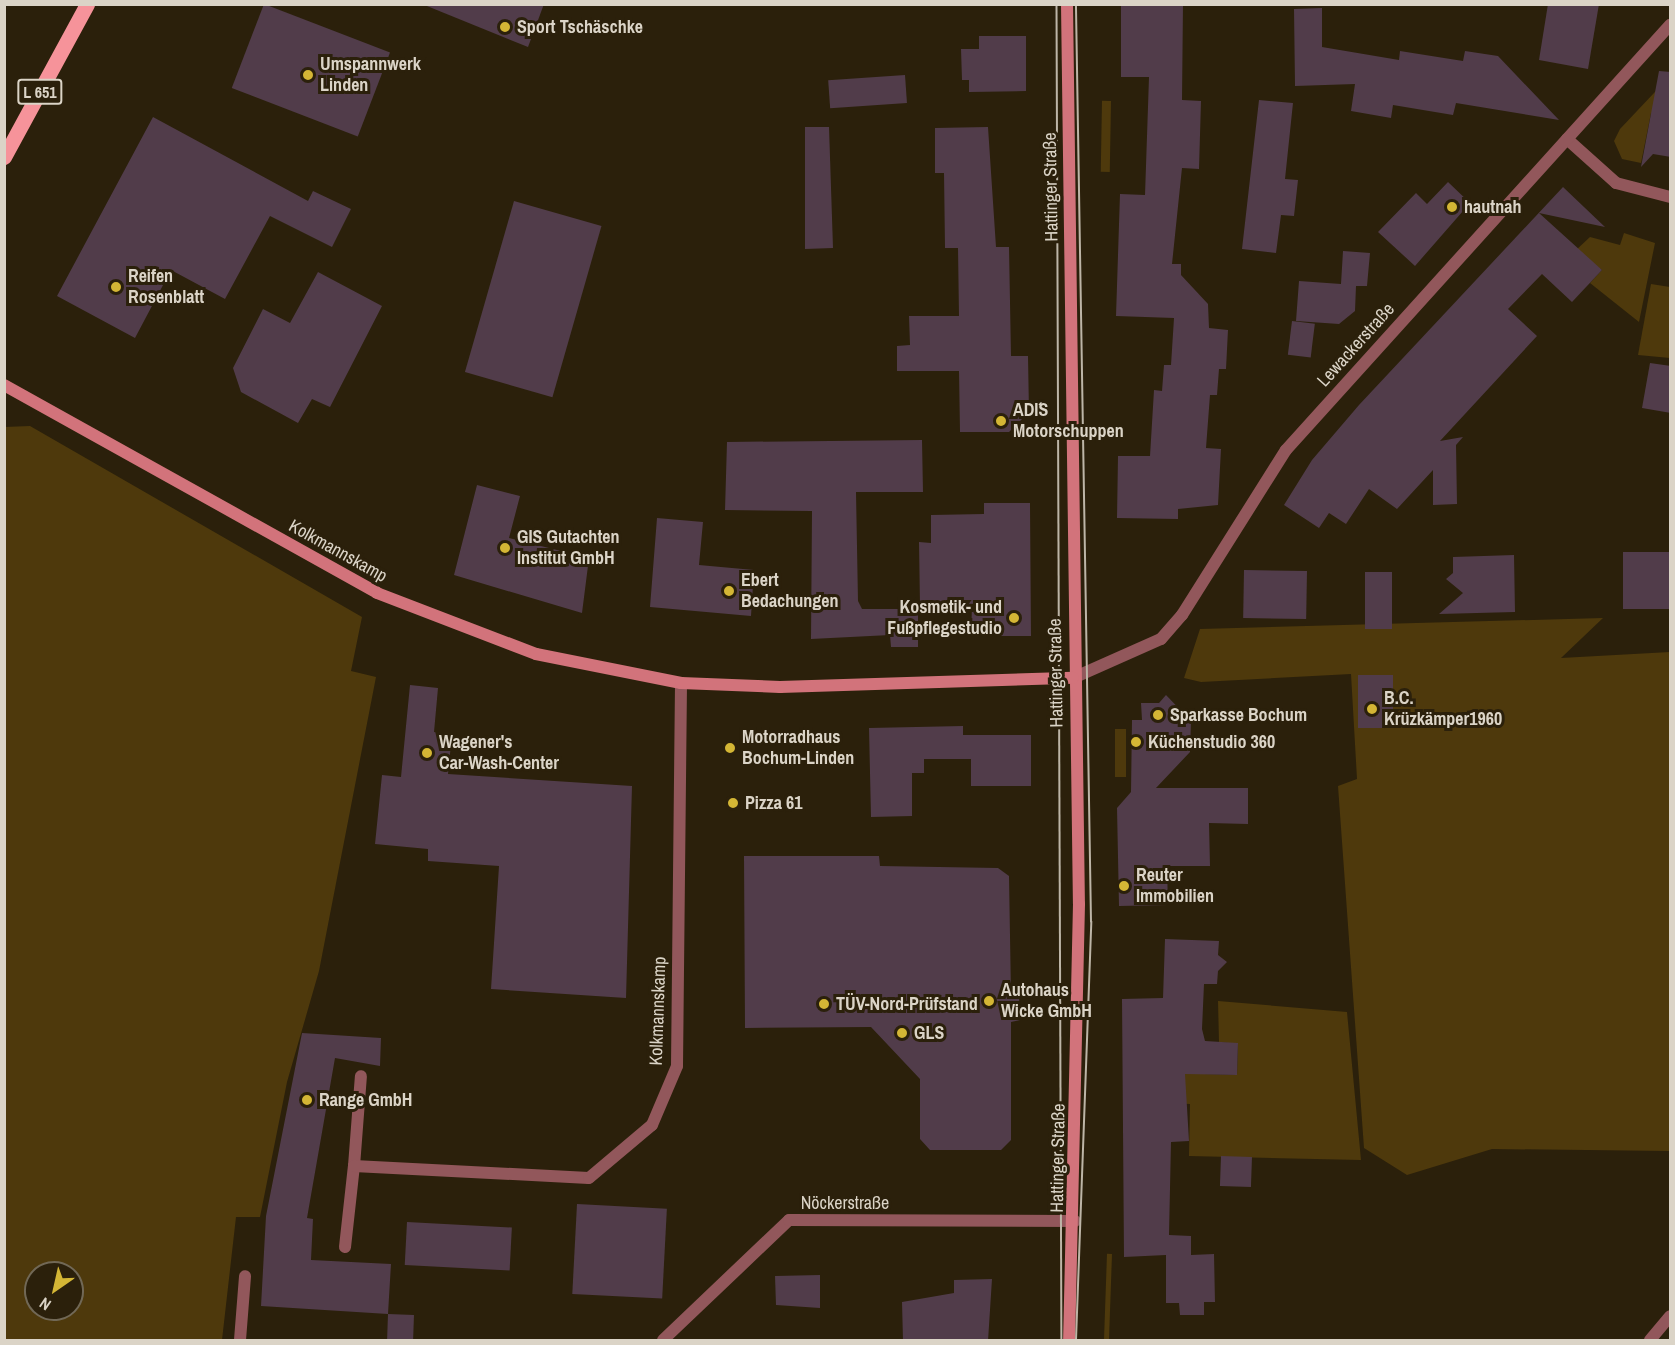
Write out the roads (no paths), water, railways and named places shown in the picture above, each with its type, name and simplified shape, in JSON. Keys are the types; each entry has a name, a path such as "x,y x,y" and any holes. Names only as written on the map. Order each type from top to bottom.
{"main road":[{"name":"L 651","path":"4,157 87,4"}],"street":[{"name":"Hattinger Straße","path":"1067,4 1073,678 1079,904 1075,1221 1069,1341"},
{"name":"Lewackerstraße","path":"1073,678 1161,639 1182,615 1286,450 1671,25"},
{"path":"1567,139 1616,183 1671,197"},
{"name":"Kolkmannskamp","path":"4,385 377,593 450,626 582,666 681,683 780,687 1073,678"},
{"path":"4,399 23,396"},
{"name":"Kolkmannskamp","path":"354,1166 589,1178 652,1125 677,1066 681,683"},
{"path":"345,1246 361,1076"},
{"name":"Nöckerstraße","path":"663,1341 789,1220 1075,1221"},
{"path":"240,1341 245,1276"},
{"path":"1650,1341 1671,1316"}],"tram line":[{"path":"1057,4 1062,1340"},
{"path":"1076,4 1091,922 1076,1340"}],"place":[{"name":"Sport Tschäschke","path":"505,27"},
{"name":"Umspannwerk Linden","path":"308,75"},
{"name":"hautnah","path":"1452,207"},
{"name":"Reifen Rosenblatt","path":"116,287"},
{"name":"ADI´S Motorschuppen","path":"1001,421"},
{"name":"GIS Gutachten Institut GmbH","path":"505,548"},
{"name":"Ebert Bedachungen","path":"729,591"},
{"name":"Kosmetik- und Fußpflegestudio","path":"1014,618"},
{"name":"B.C. Krüzkämper1960","path":"1372,709"},
{"name":"Sparkasse Bochum","path":"1158,715"},
{"name":"Küchenstudio 360","path":"1136,742"},
{"name":"Motorradhaus Bochum-Linden","path":"730,748"},
{"name":"Wagener's Car-Wash-Center","path":"427,753"},
{"name":"Pizza 61","path":"733,803"},
{"name":"Reuter Immobilien","path":"1124,886"},
{"name":"Autohaus Wicke GmbH","path":"989,1001"},
{"name":"TÜV-Nord-Prüfstand","path":"824,1004"},
{"name":"GLS","path":"902,1033"},
{"name":"Range GmbH","path":"307,1100"}]}
